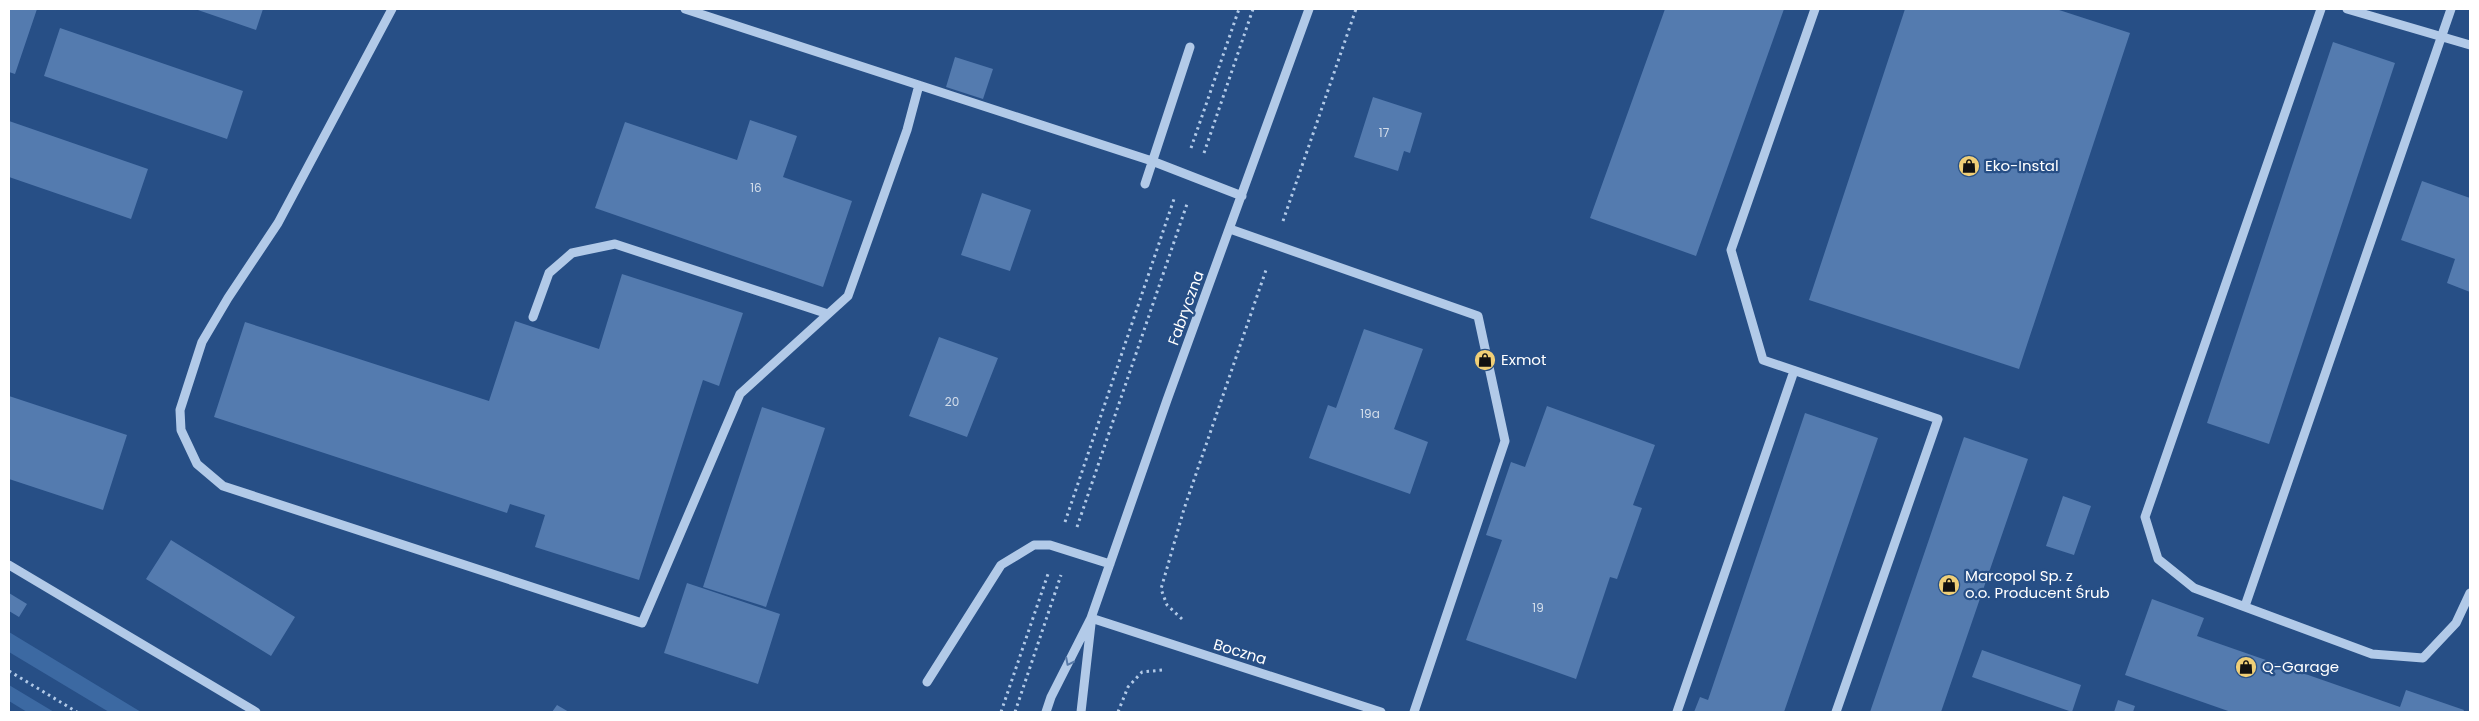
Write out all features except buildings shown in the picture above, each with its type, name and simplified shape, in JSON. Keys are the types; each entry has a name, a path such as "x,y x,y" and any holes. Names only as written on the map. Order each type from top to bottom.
{"street":[{"path":"392,9 278,223 228,298 202,342 180,410 181,430 197,464 223,486 642,623 740,394 848,296 907,130 919,85"},
{"path":"685,9 1152,161 1242,196"},
{"name":"Fabryczna","path":"1046,712 1051,697 1091,618 1310,9"},
{"path":"1815,9 1731,250 1763,360 1938,419 1836,712"},
{"path":"2320,9 2145,517 2158,559 2194,588 2372,654 2423,658 2456,623 2470,593"},
{"path":"2347,9 2470,45"},
{"path":"2245,606 2451,9"},
{"path":"1145,184 1190,47"},
{"path":"1230,229 1275,243 1478,316 1505,441 1414,712"},
{"path":"533,316 549,273 572,254 615,244 828,314"},
{"path":"1677,712 1794,371"},
{"path":"926,682 1001,566 1034,546 1057,547 1070,550 1110,564"},
{"path":"9,565 256,712"},
{"name":"Fabryczna","path":"1081,712 1091,618"},
{"name":"Boczna","path":"1091,618 1354,708 1381,712"}],"path":[{"path":"1001,712 1239,9"},
{"path":"1015,712 1253,9"},
{"path":"1191,622 1182,618 1167,605 1161,589 1184,509 1356,9"},
{"path":"1118,712 1128,687 1142,672 1166,670"},
{"path":"9,671 77,712"}],"shaded area":[{"path":"9,632 141,712 109,712 9,652"},
{"path":"9,685 54,712 27,712 9,701"}],"place":[{"name":"Eko-Instal","path":"1969,166"},
{"name":"Exmot","path":"1485,360"},
{"name":"Marcopol Sp. z o.o. Producent Śrub","path":"1949,585"},
{"name":"Q-Garage","path":"2246,667"}]}
